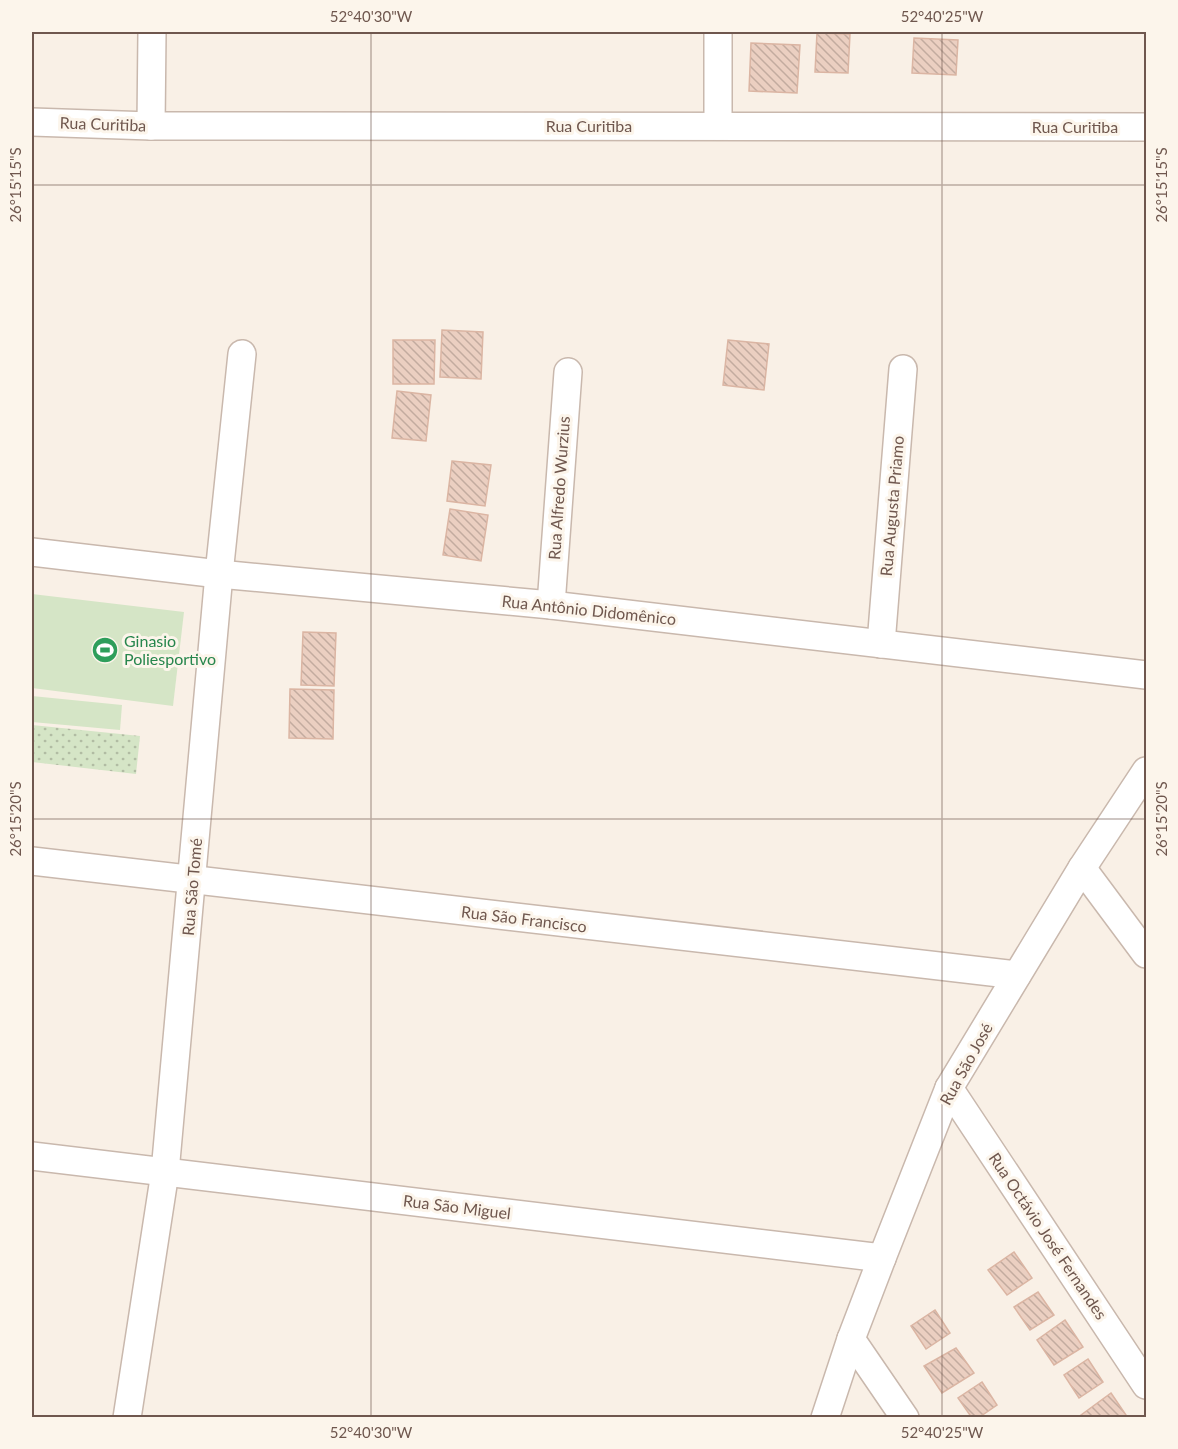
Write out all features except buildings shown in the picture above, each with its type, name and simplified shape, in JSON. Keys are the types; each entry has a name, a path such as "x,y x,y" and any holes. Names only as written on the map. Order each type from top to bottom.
{"street":[{"path":"151,126 152,32"},
{"path":"718,32 718,126"},
{"name":"Rua Curitiba","path":"32,122 151,126 1146,127"},
{"name":"Rua São Tomé","path":"127,1418 165,1172 219,574 242,354"},
{"name":"Rua Augusta Priamo","path":"881,644 903,369"},
{"name":"Rua Alfredo Wurzius","path":"551,605 568,372"},
{"name":"Rua Antônio Didomênico","path":"32,552 219,574 551,605 1146,675"},
{"name":"Rua São José","path":"825,1418 851,1339 949,1088 1082,868 1146,771"},
{"name":"Rua São Francisco","path":"32,861 1017,975"},
{"path":"1082,868 1146,954"},
{"name":"Rua Octávio José Fernandes","path":"949,1088 1146,1385"},
{"name":"Rua São Miguel","path":"32,1156 882,1258"},
{"path":"851,1339 904,1418"}],"green space":[{"name":"Ginasio Poliesportivo","path":"32,594 184,612 173,706 32,688"},
{"path":"32,696 122,705 120,730 32,722"},
{"path":"32,725 140,736 136,774 32,762"}],"place":[{"name":"Ginasio Poliesportivo","path":"105,650"}]}
